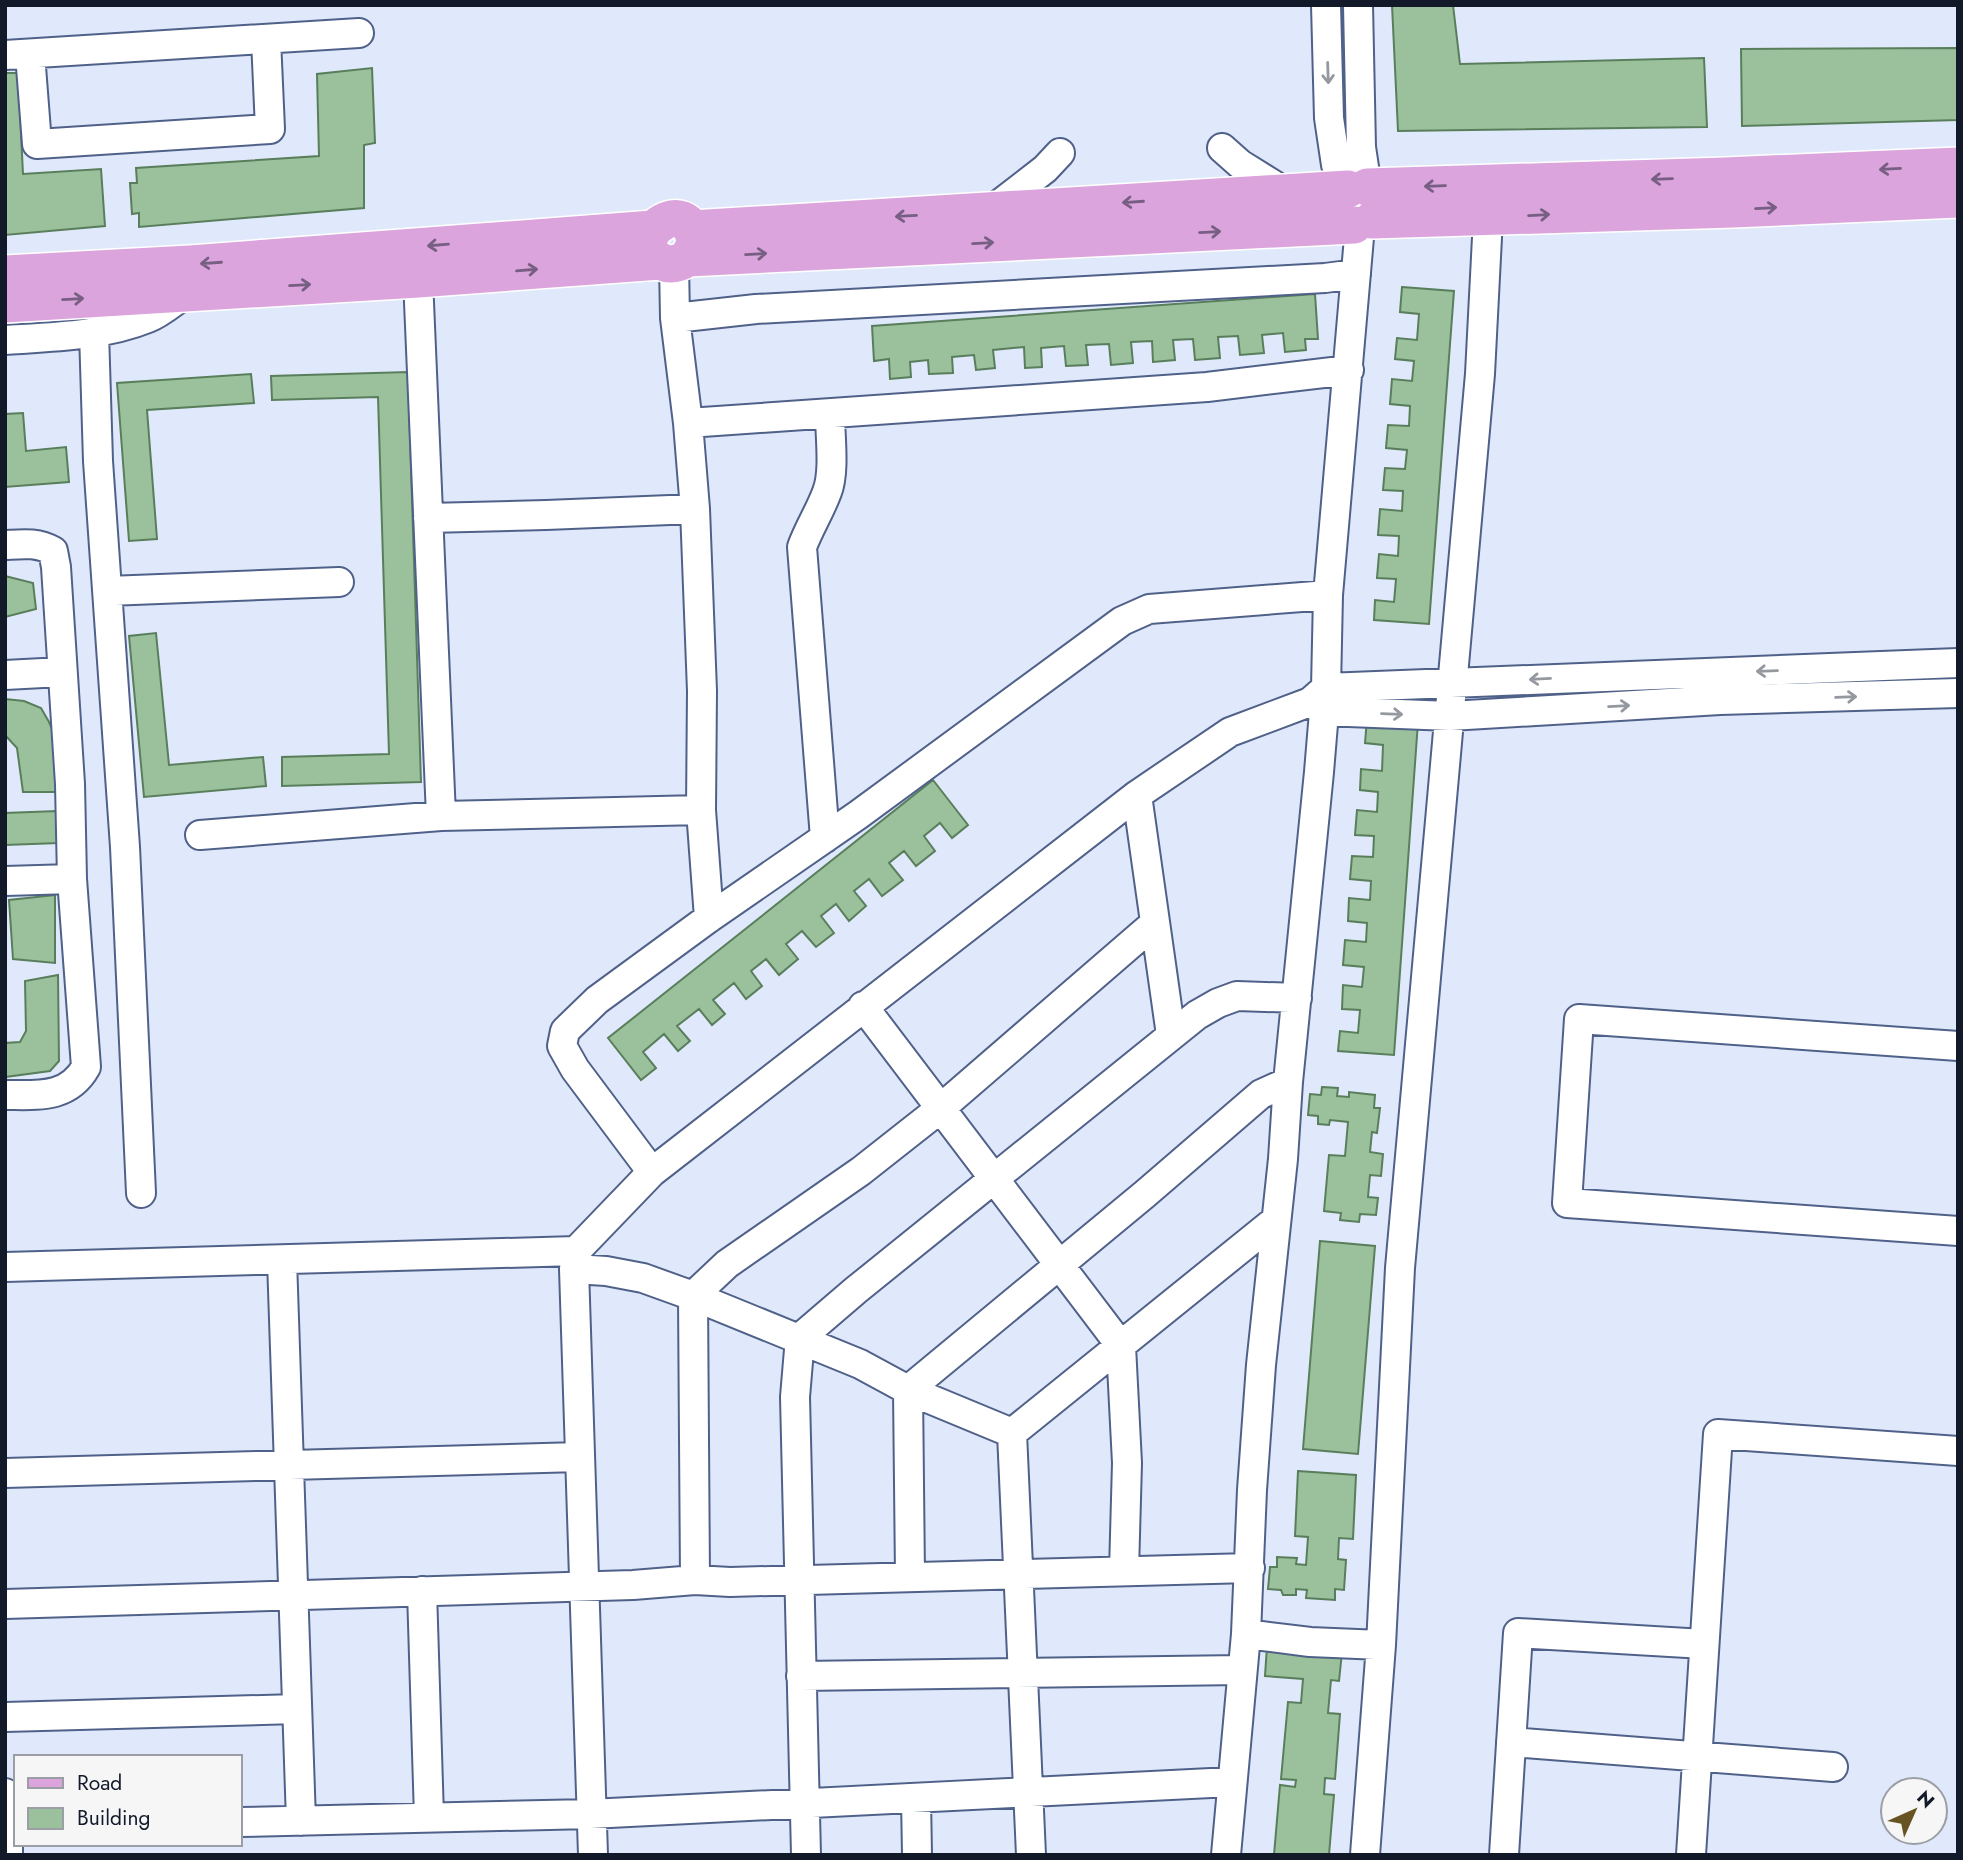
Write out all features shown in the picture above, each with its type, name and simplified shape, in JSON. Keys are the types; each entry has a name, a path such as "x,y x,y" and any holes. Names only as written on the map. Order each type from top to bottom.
{"main road":[{"path":"5,274 190,264 673,248 1360,209 1697,177 1958,166"},
{"path":"5,304 418,279 992,210 1285,192 1360,209 1488,218 1958,199"}],"street":[{"path":"1326,5 1329,118 1336,164 1360,209"},
{"path":"1226,1855 1246,1634 1261,1366 1283,1159 1356,274 1361,147 1358,5"},
{"path":"266,39 270,129 37,144 18,54 359,33"},
{"path":"1223,148 1240,164 1285,192"},
{"path":"992,210 1045,169 1060,153"},
{"path":"1365,1855 1381,1645 1400,1268 1450,716 1450,684 1480,374 1488,218"},
{"path":"673,248 675,318 695,509 702,691 701,810 709,918"},
{"path":"675,318 782,307 1325,278 1356,274"},
{"path":"418,279 441,816"},
{"path":"5,340 125,326 150,317 185,294"},
{"path":"94,331 98,461 125,847 141,1193"},
{"path":"688,422 1207,387 1349,370"},
{"path":"825,838 802,547 831,480 830,414"},
{"path":"428,518 695,509"},
{"path":"5,545 43,545 53,551 56,567 70,784 72,879 86,1067 79,1080 47,1095 5,1095"},
{"path":"108,591 339,582"},
{"path":"652,1172 575,1069 562,1046 565,1031 597,1000 825,838 1122,621 1149,609 1328,595"},
{"path":"593,1855 575,1260 652,1172 1167,772 1230,732 1320,700 1450,684 1958,663"},
{"path":"5,675 62,673"},
{"path":"1320,700 1450,716 1720,700 1958,692"},
{"path":"1137,795 1171,1035"},
{"path":"200,835 441,816 701,810"},
{"path":"5,881 72,879"},
{"path":"695,1580 693,1296 727,1264 861,1171 941,1108 1155,923"},
{"path":"806,1855 795,1397 800,1338 1197,1015 1237,996 1297,998"},
{"path":"863,1006 1121,1346 1127,1462 1124,1572"},
{"path":"1958,1046 1579,1019 1567,1203 1958,1231"},
{"path":"908,1390 1261,1094 1288,1082"},
{"path":"1012,1433 1276,1220"},
{"path":"282,1260 301,1821"},
{"path":"5,1267 282,1260 575,1260 643,1278 800,1338 860,1364 908,1390 1012,1433"},
{"path":"908,1390 910,1577"},
{"path":"1012,1433 1031,1855"},
{"path":"1691,1855 1718,1434 1958,1451"},
{"path":"5,1473 579,1457"},
{"path":"5,1604 585,1586 695,1580 730,1582 1250,1568"},
{"path":"422,1591 429,1817"},
{"path":"1504,1855 1518,1633 1704,1644"},
{"path":"1246,1634 1310,1642 1381,1645"},
{"path":"802,1676 1242,1670"},
{"path":"5,1717 297,1709"},
{"path":"1511,1742 1833,1767"},
{"path":"242,1822 590,1814 1231,1782"},
{"path":"5,1793 9,1835"},
{"path":"916,1798 917,1855"}],"building":[{"path":"1392,5 1453,5 1460,64 1704,58 1707,127 1398,131"},
{"path":"1958,48 1958,120 1742,126 1741,49"},
{"path":"372,68 375,143 364,145 364,208 139,227 139,213 132,214 130,183 137,183 136,168 319,156 317,74"},
{"path":"5,73 18,73 23,174 101,169 105,226 5,235"},
{"path":"1402,287 1454,291 1429,624 1374,620 1375,600 1394,602 1396,579 1377,578 1379,554 1398,556 1399,536 1378,535 1380,509 1402,511 1403,491 1383,490 1385,468 1405,469 1407,450 1386,448 1388,425 1409,426 1410,406 1390,404 1392,379 1412,381 1414,361 1395,359 1397,338 1417,340 1419,314 1400,312"},
{"path":"1315,294 1318,339 1305,339 1306,350 1285,352 1283,333 1262,335 1264,353 1240,355 1238,336 1218,337 1220,358 1195,360 1193,339 1173,340 1175,360 1153,362 1152,341 1131,342 1133,363 1111,365 1109,344 1086,345 1088,365 1066,366 1064,346 1041,348 1042,367 1025,368 1024,347 993,350 995,368 976,370 974,355 952,357 953,373 929,374 928,360 910,362 911,377 890,379 889,359 874,361 872,326"},
{"path":"408,372 421,782 282,786 282,757 389,754 378,397 272,400 271,376"},
{"path":"251,374 254,403 147,410 157,539 129,541 117,383"},
{"path":"23,413 26,451 66,447 69,482 5,487 5,414"},
{"path":"5,576 33,583 36,609 5,617"},
{"path":"156,633 169,765 263,757 266,786 144,797 129,636"},
{"path":"5,699 24,701 41,708 49,722 55,736 56,792 23,792 17,748 5,735"},
{"path":"1367,718 1418,722 1394,1055 1338,1051 1340,1031 1358,1033 1360,1010 1342,1009 1343,985 1362,987 1364,967 1343,965 1345,940 1366,942 1367,923 1348,921 1349,898 1370,900 1371,881 1350,879 1352,856 1373,857 1374,836 1355,835 1357,810 1377,812 1378,792 1360,790 1361,769 1382,771 1383,745 1365,743"},
{"path":"933,780 968,825 952,838 940,823 924,836 935,851 916,866 904,851 889,863 903,880 882,896 869,879 854,891 866,906 849,921 836,904 821,916 834,933 816,947 802,931 786,944 798,959 779,975 766,959 751,971 762,986 746,999 734,983 713,1000 725,1014 712,1025 699,1009 677,1026 690,1041 678,1051 664,1034 643,1052 656,1068 641,1080 608,1038"},
{"path":"57,811 59,843 5,845 5,813"},
{"path":"55,895 55,963 13,959 9,900"},
{"path":"58,975 59,1061 50,1071 5,1077 5,1043 20,1042 26,1031 25,981"},
{"path":"1322,1087 1338,1088 1337,1096 1349,1097 1349,1092 1375,1095 1374,1108 1380,1108 1377,1133 1372,1132 1370,1152 1383,1154 1381,1176 1370,1175 1368,1197 1378,1198 1376,1215 1360,1214 1359,1222 1340,1220 1341,1213 1324,1211 1329,1155 1345,1156 1348,1122 1330,1120 1329,1125 1318,1124 1318,1116 1308,1115 1310,1094 1321,1095"},
{"path":"1320,1241 1375,1246 1358,1454 1303,1449"},
{"path":"1298,1471 1356,1475 1353,1539 1339,1538 1338,1559 1346,1560 1344,1590 1335,1589 1335,1600 1306,1598 1307,1590 1296,1589 1296,1595 1283,1595 1281,1590 1268,1589 1270,1567 1277,1567 1277,1557 1297,1558 1296,1564 1306,1565 1308,1537 1295,1536"},
{"path":"1267,1646 1342,1652 1339,1681 1331,1680 1328,1713 1340,1714 1335,1779 1325,1778 1324,1794 1334,1795 1329,1855 1274,1855 1280,1785 1295,1787 1296,1780 1281,1779 1288,1702 1301,1703 1303,1679 1265,1676"}]}
